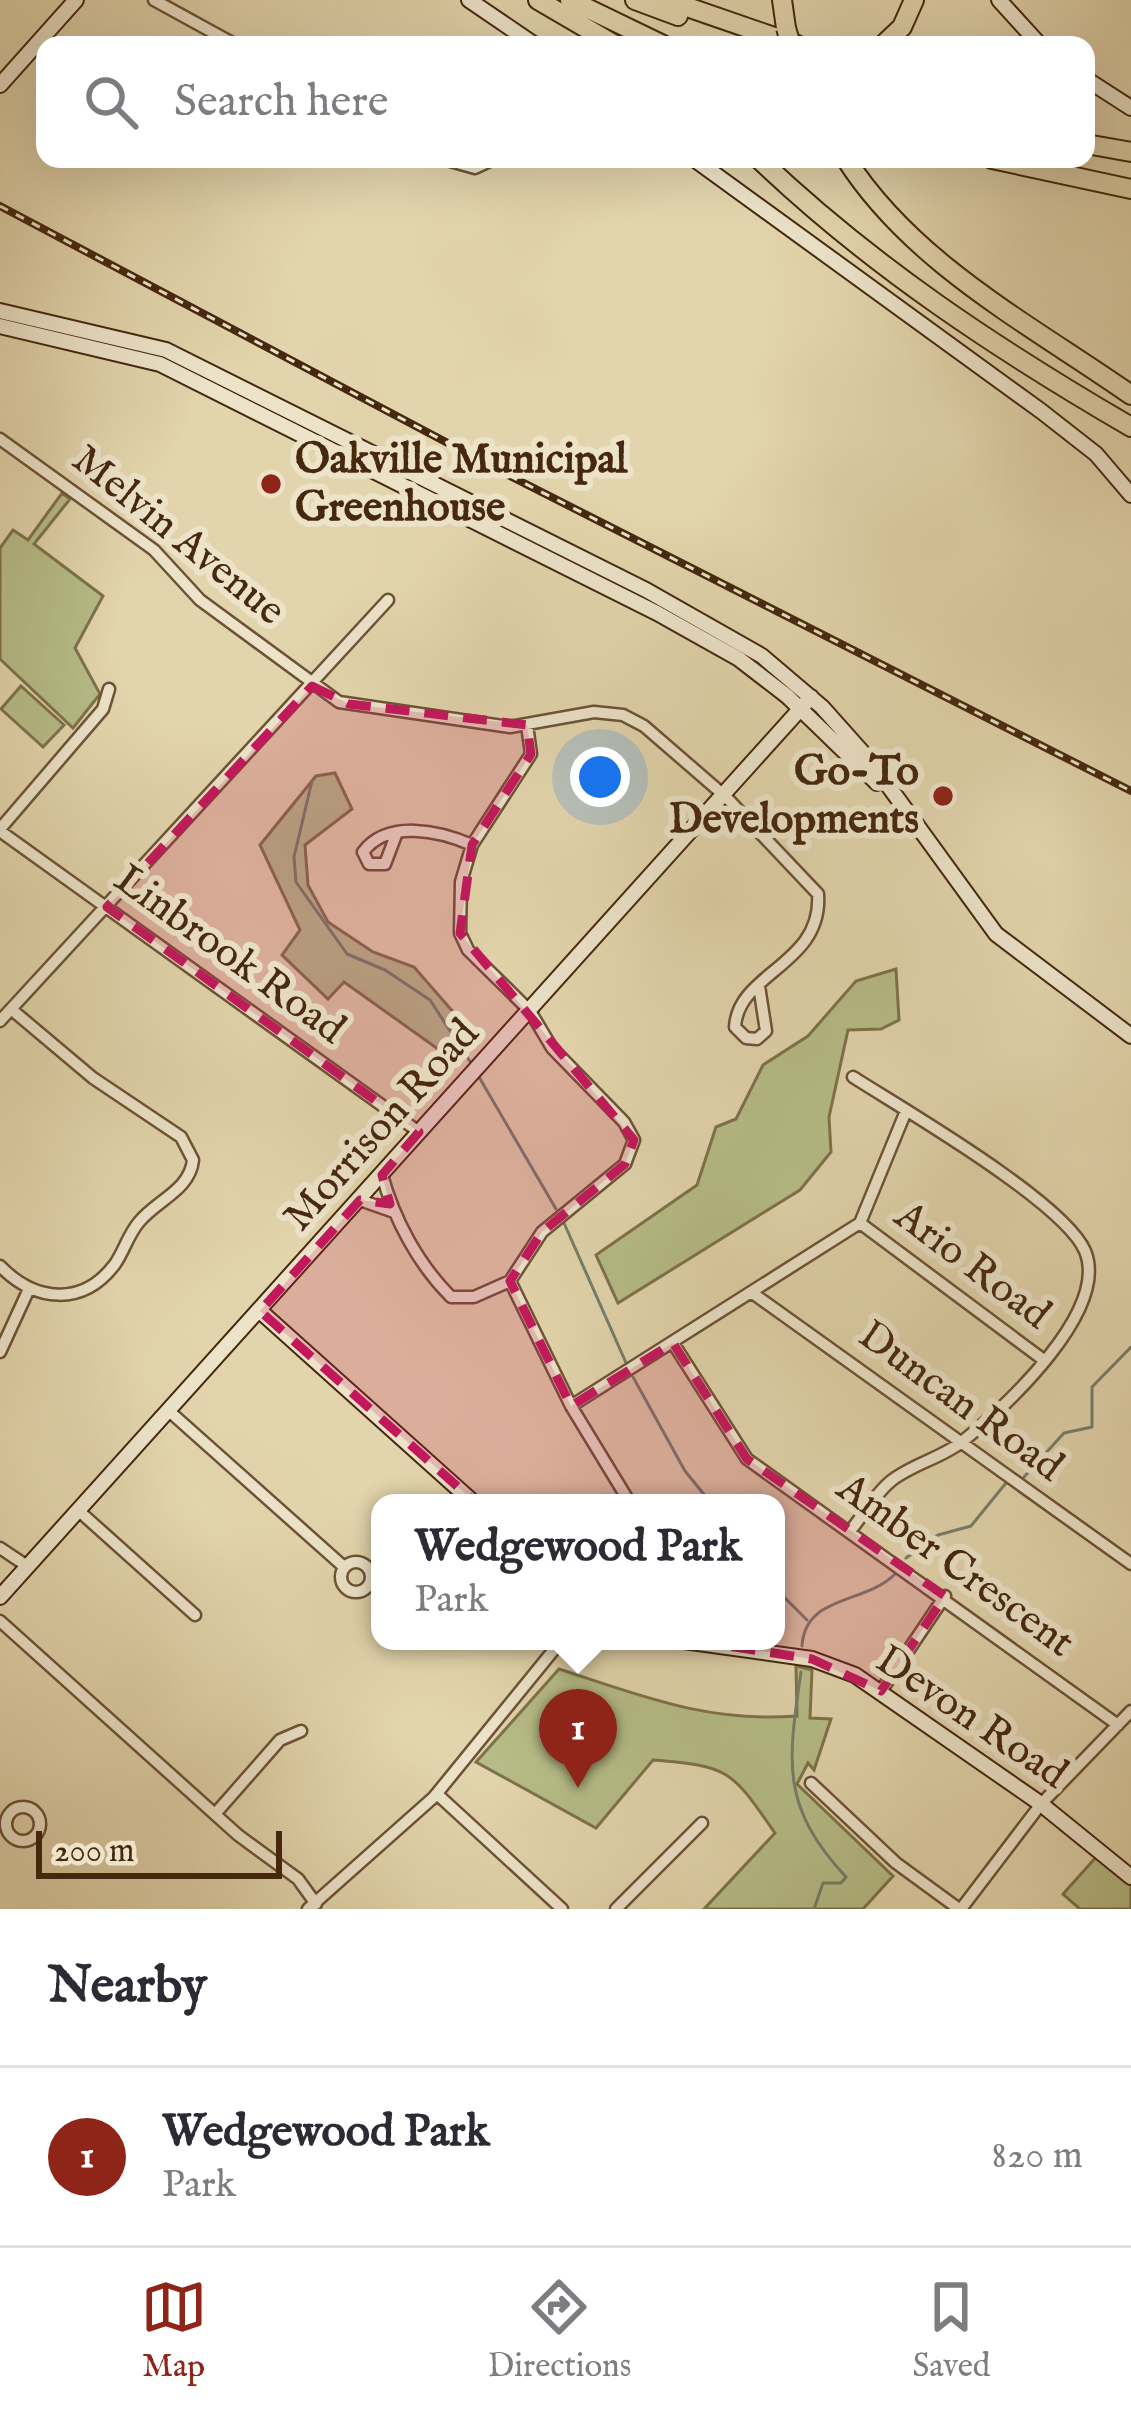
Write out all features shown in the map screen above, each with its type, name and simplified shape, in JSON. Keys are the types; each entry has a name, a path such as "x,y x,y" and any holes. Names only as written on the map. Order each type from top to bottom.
{"highway":[{"path":"538,0 600,36"},
{"path":"570,0 644,36"},
{"path":"635,0 731,36"},
{"path":"667,0 781,36"},
{"path":"782,0 790,36"},
{"path":"892,36 914,0"},
{"path":"1095,146 1131,152"},
{"path":"769,168 832,227 985,342 1131,427"},
{"path":"852,168 867,193 920,248 1131,395"},
{"path":"1034,168 1131,189"}],"street":[{"path":"44,36 76,0"},
{"path":"154,0 220,36"},
{"path":"469,0 522,36"},
{"path":"999,0 1032,36"},
{"path":"0,85 36,45"},
{"path":"1095,85 1131,108"},
{"path":"706,168 1041,411 1096,454 1131,495"},
{"path":"0,310 135,340 230,380 646,590 762,656 894,799 996,934 1131,1036"},
{"path":"0,326 124,352 223,393 657,613 807,703"},
{"name":"Melvin Avenue","path":"0,439 154,550 200,600 312,686 349,704 527,724 594,712 623,716 644,727 726,797 818,893 810,936 760,986"},
{"path":"0,1021 388,600"},
{"path":"0,830 103,709 110,689"},
{"name":"Morrison Road","path":"0,1597 807,703"},
{"path":"382,1175 394,1212 431,1277 451,1297 474,1297 510,1281 542,1232 625,1164 634,1141 624,1122 552,1048 530,1011 468,950 460,933 460,882 472,845 531,754 527,724"},
{"name":"Linbrook Road","path":"0,830 419,1132"},
{"path":"396,835 438,830 472,845"},
{"path":"760,986 766,1031 757,1039 746,1038 735,1027 736,1011 760,986"},
{"path":"0,1266 28,1292 59,1296 96,1281 114,1266 135,1226 187,1181 193,1160 181,1137 93,1078 11,1009"},
{"path":"851,1530 890,1481 960,1444 1045,1361 1087,1302 1086,1252 1048,1209 853,1077"},
{"path":"571,1406 860,1223 906,1111"},
{"path":"360,1200 394,1212"},
{"name":"Ario Road","path":"860,1223 1045,1361"},
{"path":"510,1281 571,1406 625,1494"},
{"path":"0,1350 28,1292"},
{"name":"Duncan Road","path":"751,1292 1131,1564"},
{"path":"260,1312 464,1494"},
{"name":"Amber Crescent","path":"673,1342 747,1460 945,1596 1118,1725"},
{"path":"169,1411 344,1567"},
{"path":"79,1511 195,1616"},
{"path":"0,1548 27,1566"},
{"path":"881,1691 945,1596"},
{"path":"0,1621 214,1814 298,1879 312,1906 437,1794 554,1650"},
{"name":"Devon Road","path":"748,1650 812,1659 881,1691 1041,1804 1131,1877"},
{"path":"811,1783 896,1863 960,1909 1041,1804 1131,1711"},
{"path":"214,1814 280,1740 301,1731"},
{"path":"437,1794 562,1909"},
{"path":"616,1909 702,1823"}],"highlighted area":[{"path":"312,686 349,704 527,725 531,754 472,845 460,933 634,1140 625,1164 542,1232 510,1281 571,1406 673,1343 747,1459 945,1596 881,1691 812,1659 657,1635 592,1606 260,1311 360,1200 390,1204 382,1175 419,1132 107,907"}],"green space":[{"path":"62,493 70,499 34,544 103,596 75,648 100,694 73,728 0,659 0,548 13,530 28,540"},
{"path":"21,686 64,725 43,747 1,709"},
{"path":"335,773 352,809 305,845 308,885 328,922 373,952 414,967 475,1037 452,1059 344,982 328,999 282,955 300,930 260,845 316,776"},
{"path":"896,969 899,1020 881,1029 848,1030 829,1117 831,1152 800,1190 618,1303 596,1255 697,1185 716,1127 736,1119 763,1065 808,1036 856,981"},
{"path":"796,1666 812,1670 810,1718 831,1719 814,1770 808,1763 797,1784 893,1876 863,1909 704,1909 775,1833 737,1784 714,1769 653,1760 596,1828 476,1762 559,1669 676,1705 765,1717 797,1716"},
{"path":"1097,1856 1131,1886 1131,1909 1080,1909 1063,1894"}],"waterway":[{"path":"312,781 294,857 296,882 347,954 385,970 430,1000 471,1063"},
{"path":"479,1077 556,1209"},
{"path":"564,1223 627,1365"},
{"path":"1024,1477 1064,1433 1092,1427 1092,1387 1131,1347"},
{"path":"633,1377 685,1471 704,1494"},
{"path":"906,1558 938,1535 971,1526 1006,1483"},
{"path":"802,1646 806,1629 825,1608 869,1591 896,1573"},
{"path":"785,1598 807,1620"},
{"path":"801,1672 792,1758 799,1805 809,1828 846,1877 841,1883 823,1883 814,1909"}],"railway":[{"path":"0,206 510,476 1131,791"}],"place":[{"name":"Oakville Municipal Greenhouse","path":"271,484"},
{"name":"Go-To Developments","path":"943,796"},
{"name":"Wedgewood Park","path":"578,1788"}]}
